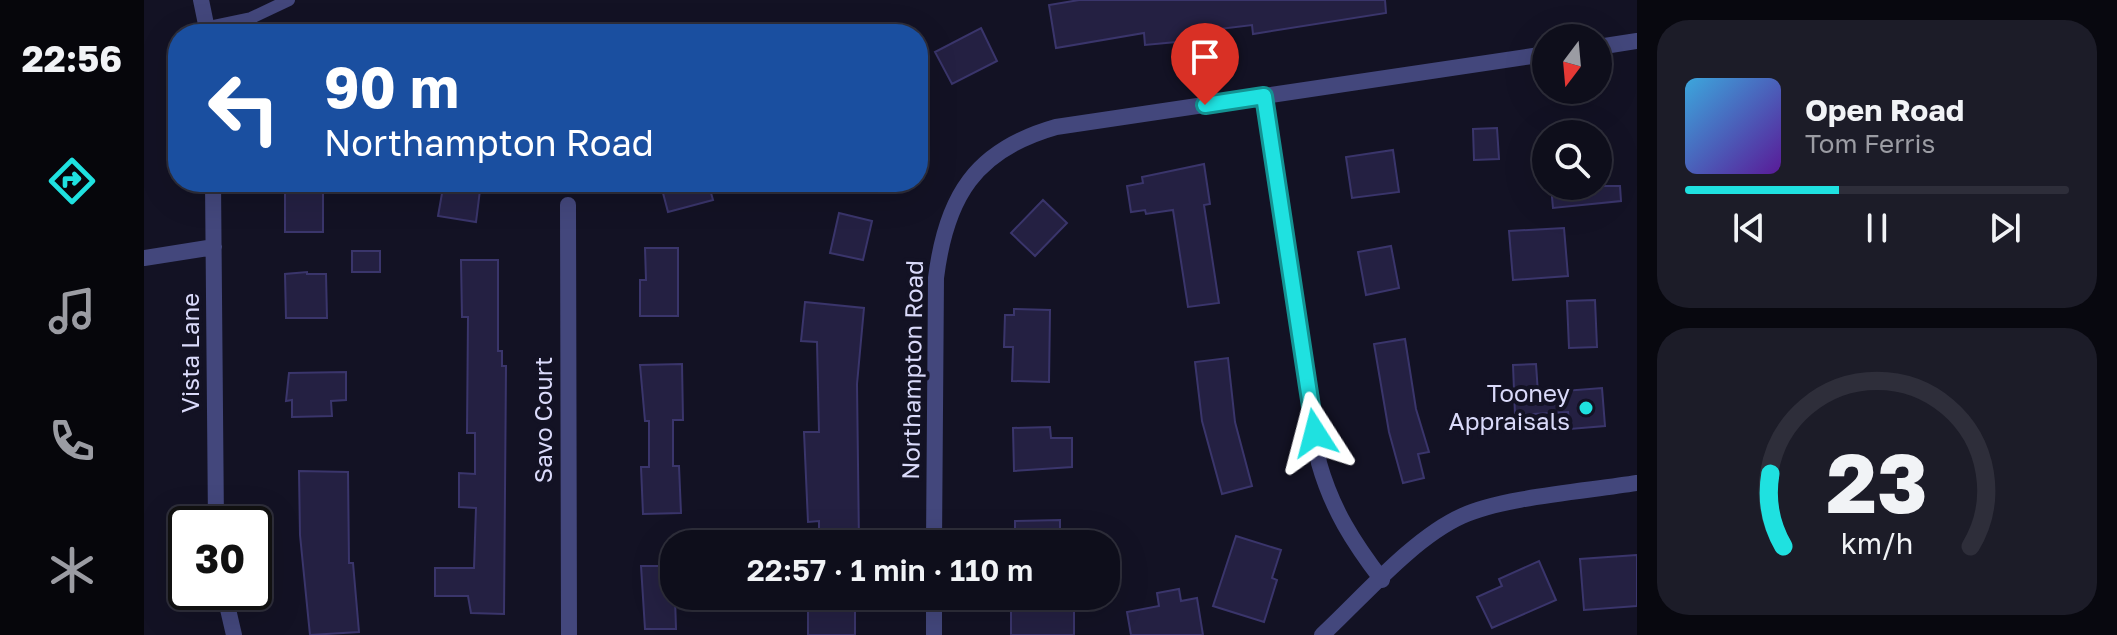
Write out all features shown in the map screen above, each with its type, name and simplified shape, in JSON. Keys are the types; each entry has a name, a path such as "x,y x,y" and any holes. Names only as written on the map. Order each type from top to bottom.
{"street":[{"path":"201,0 207,24"},
{"path":"1612,45 1637,41"},
{"name":"Northampton Road","path":"934,530 936,278 940,243 952,206 970,176 997,152 1026,136 1056,127 1532,56"},
{"path":"1264,96 1319,463 1330,501 1348,536 1382,580"},
{"name":"Vista Lane","path":"213,192 216,506"},
{"name":"Savo Court","path":"568,205 569,635"},
{"path":"144,258 214,247"},
{"path":"1322,635 1417,544 1463,515 1637,483"},
{"path":"228,610 234,635"},
{"path":"934,610 934,635"}],"lane":[{"path":"230,24 251,18 289,0"}],"building":[{"path":"1079,0 1385,0 1386,13 1253,34 1252,25 1187,33 1187,41 1145,45 1144,33 1056,48 1049,5"},
{"path":"981,28 997,61 952,84 935,52"},
{"path":"1497,128 1499,159 1474,160 1473,129"},
{"path":"1393,150 1399,192 1352,198 1346,157"},
{"path":"1204,164 1210,204 1204,205 1219,303 1188,307 1173,210 1146,214 1145,210 1131,212 1127,186 1143,183 1142,177"},
{"path":"1612,186 1620,186 1621,201 1553,208 1552,200 1612,200"},
{"path":"285,192 323,192 323,232 285,232"},
{"path":"442,192 480,192 476,222 438,216"},
{"path":"711,192 713,200 668,212 663,193"},
{"path":"1043,200 1067,223 1035,256 1011,233"},
{"path":"839,213 872,221 863,260 830,253"},
{"path":"1564,228 1568,276 1513,280 1509,231"},
{"path":"1391,246 1399,288 1366,295 1358,252"},
{"path":"645,248 678,248 678,316 640,316 640,280 646,280"},
{"path":"352,251 380,251 380,272 352,272"},
{"path":"461,260 498,260 498,351 502,351 502,366 506,366 504,614 471,613 468,596 435,596 435,568 474,568 476,508 459,507 459,473 475,474 475,433 467,433 468,317 462,317"},
{"path":"285,274 326,274 327,318 286,318"},
{"path":"1595,300 1597,347 1569,348 1567,301"},
{"path":"805,302 864,308 857,384 859,530 819,530 819,521 808,522 804,432 819,432 817,342 801,341"},
{"path":"1014,309 1050,310 1049,382 1012,381 1013,347 1004,347 1005,315 1014,315"},
{"path":"1405,339 1416,409 1429,452 1418,454 1424,478 1403,483 1389,432 1374,344"},
{"path":"1228,358 1235,422 1252,486 1222,494 1202,421 1195,362"},
{"path":"682,364 683,420 673,420 673,466 679,466 681,513 643,514 641,467 649,467 649,421 645,421 640,365"},
{"path":"1536,364 1538,393 1602,388 1605,426 1570,429 1568,412 1515,415 1513,365"},
{"path":"346,372 346,400 331,401 332,416 292,417 292,400 286,401 289,373"},
{"path":"1050,427 1051,438 1072,438 1072,467 1014,471 1013,428"},
{"path":"299,471 348,472 349,563 353,563 359,632 310,635 300,535"},
{"path":"1060,520 1060,530 1015,530 1015,521"},
{"path":"1236,536 1281,550 1272,578 1277,580 1264,622 1213,606"},
{"path":"1637,555 1637,606 1584,610 1580,559"},
{"path":"1539,561 1556,600 1492,628 1477,597 1502,586 1499,579"},
{"path":"641,566 660,566 660,610 675,610 676,629 645,629"},
{"path":"1179,589 1181,601 1197,598 1203,635 1131,635 1127,612 1159,606 1157,593"},
{"path":"808,610 855,610 855,635 808,635"},
{"path":"1011,610 1074,610 1074,635 1011,635"}],"place":[{"name":"Tooney Appraisals","path":"1586,408"}],"route":[{"path":"1205,105 1264,96 1315,433"}]}
